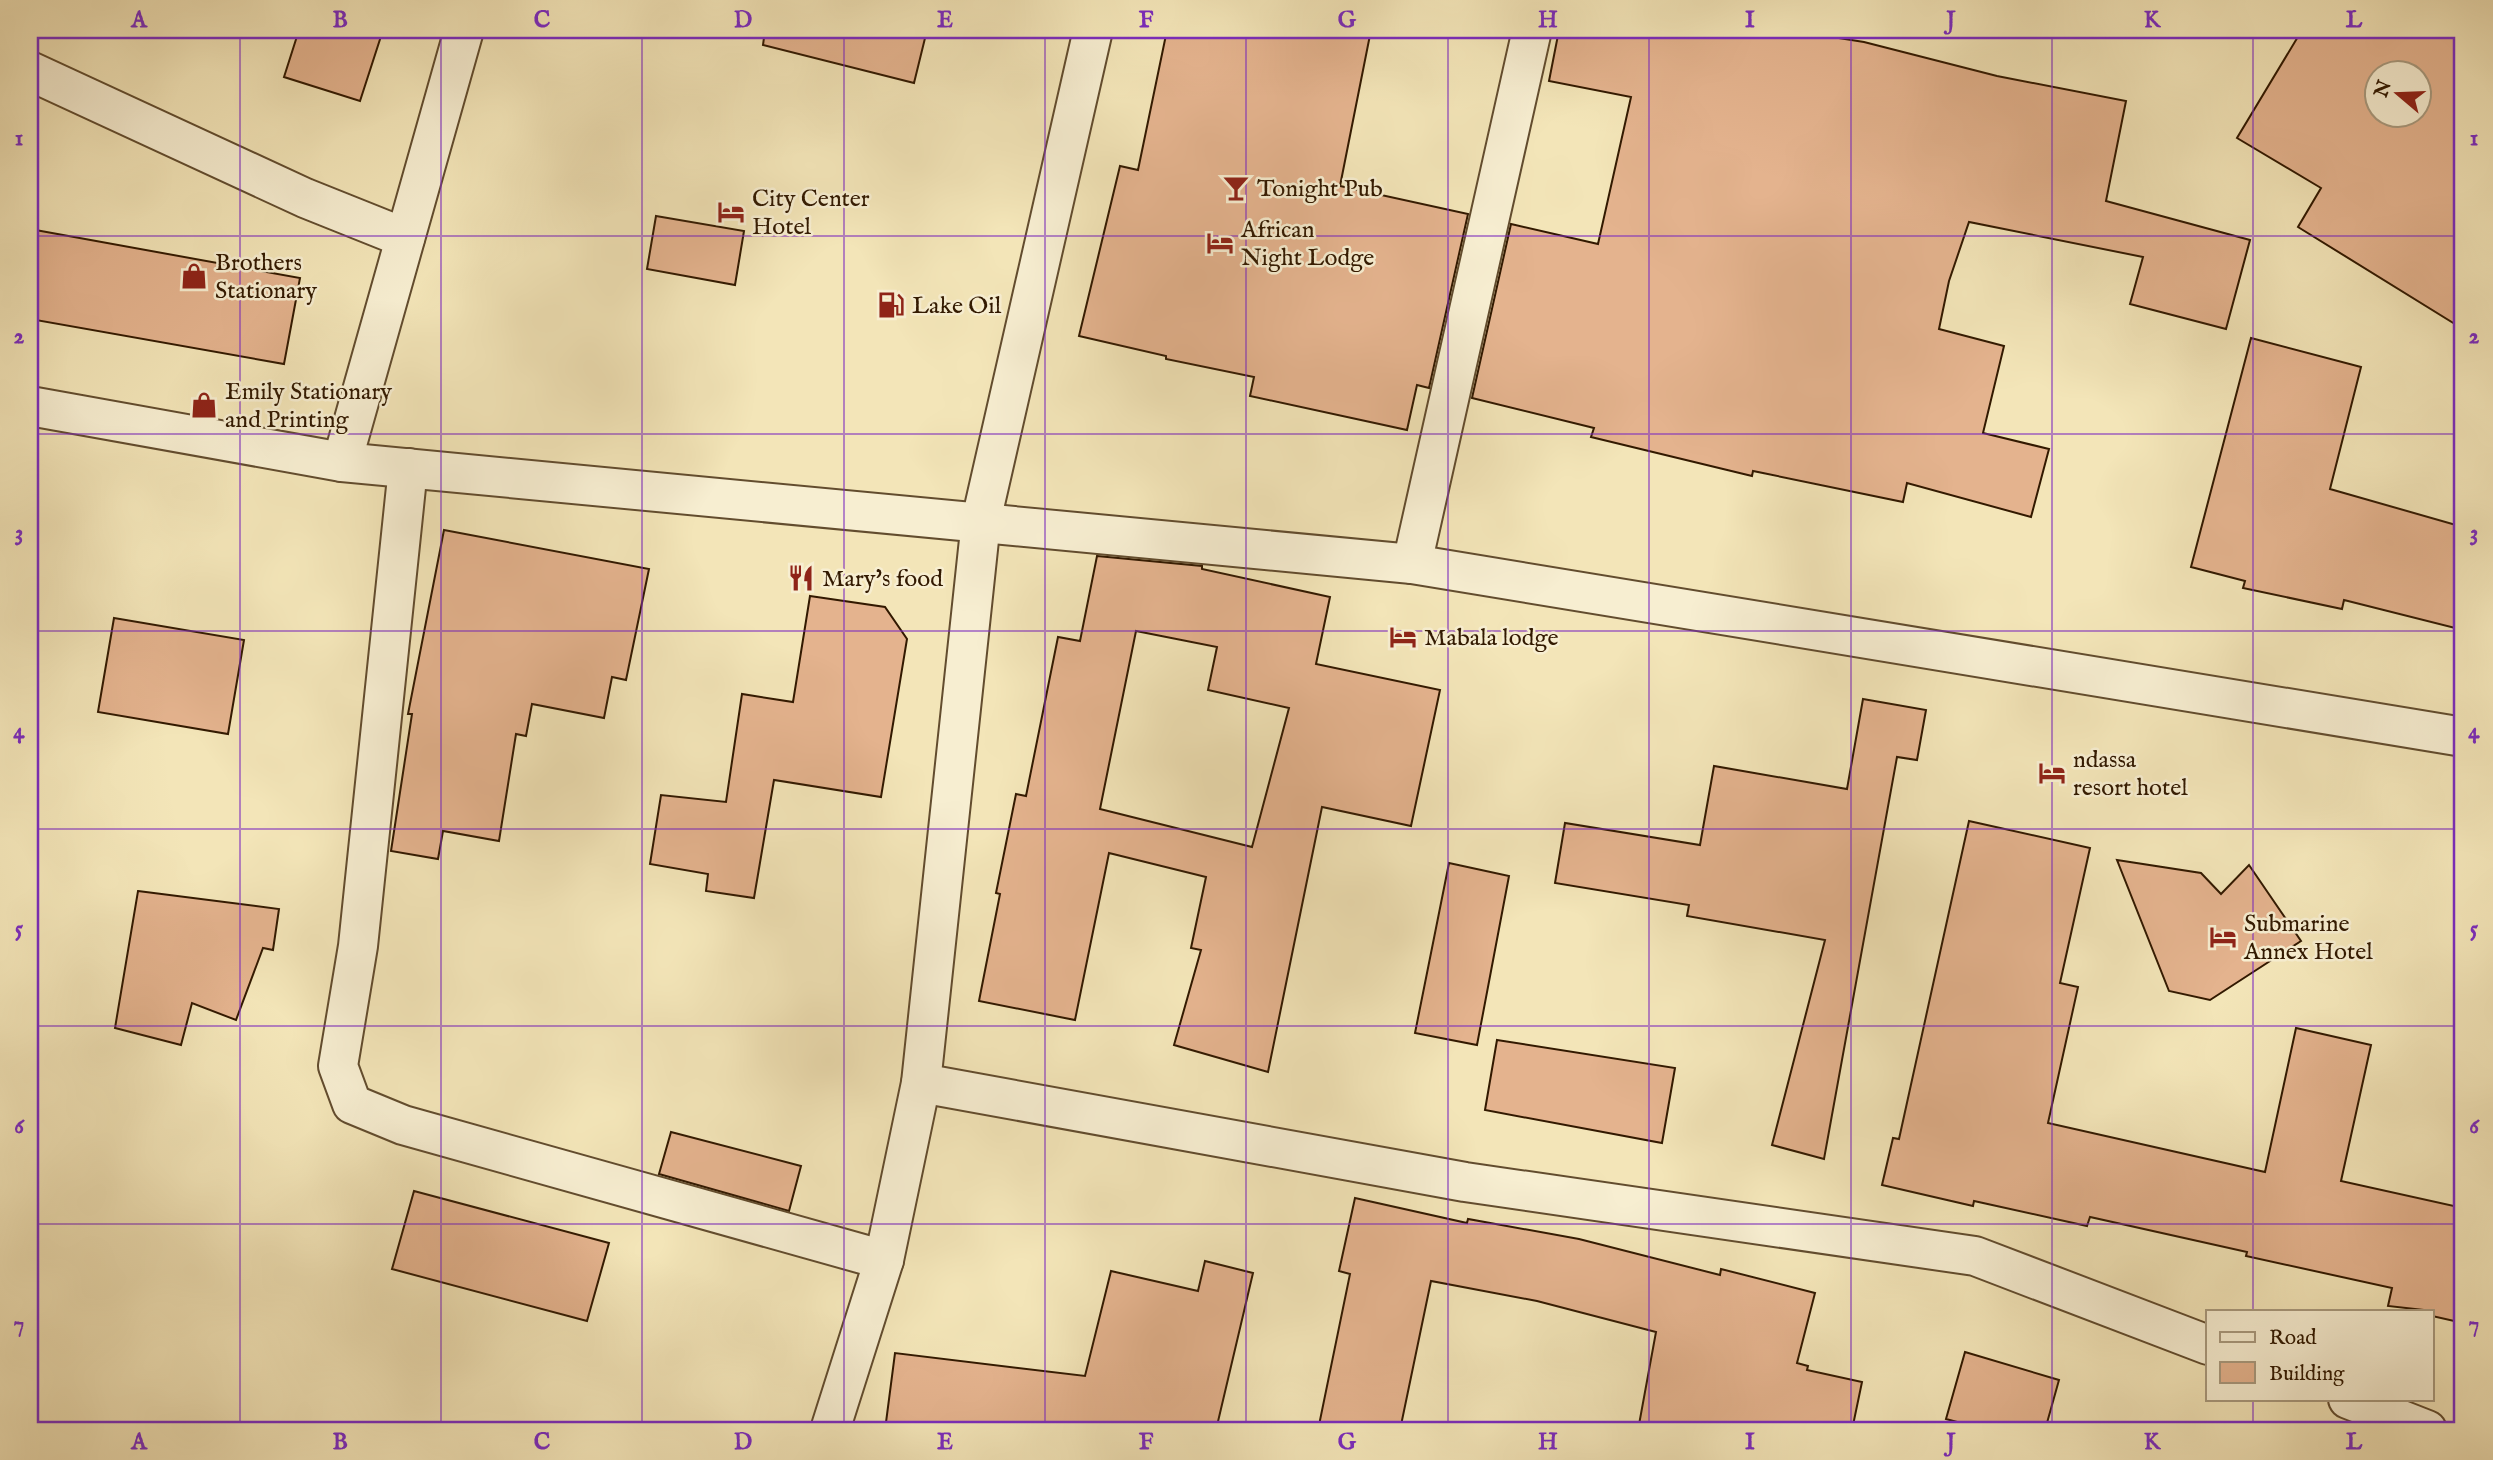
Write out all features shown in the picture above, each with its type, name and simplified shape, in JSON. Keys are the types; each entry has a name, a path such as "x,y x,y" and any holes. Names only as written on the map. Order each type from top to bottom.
{"street":[{"path":"342,462 464,30"},
{"path":"830,1430 884,1260 921,1083 981,521 1093,30"},
{"path":"1412,564 1532,30"},
{"path":"30,71 305,198 405,238"},
{"path":"30,406 342,462 1412,564 2463,737"},
{"path":"408,468 358,946 338,1066 352,1104 403,1125 884,1260"},
{"path":"921,1083 1465,1182 1975,1256 2206,1344"},
{"path":"2351,1400 2427,1430"}],"building":[{"path":"299,30 383,30 360,101 284,77"},
{"path":"765,30 927,30 914,83 763,45"},
{"path":"1167,30 1371,30 1340,186 1468,214 1429,388 1417,385 1407,430 1250,396 1254,377 1166,359 1166,356 1079,336 1120,166 1138,170"},
{"path":"1559,30 1788,30 1864,42 1997,76 2126,101 2106,201 2250,240 2226,329 2130,304 2143,257 1969,222 1949,281 1939,329 2004,346 1983,433 2049,449 2031,517 1907,483 1903,502 1753,471 1752,476 1591,437 1594,428 1472,398 1511,224 1598,244 1631,97 1549,81"},
{"path":"2302,30 2463,30 2463,329 2298,227 2321,188 2237,138"},
{"path":"656,216 744,231 735,285 647,269"},
{"path":"30,229 300,278 284,364 30,319"},
{"path":"2251,338 2361,367 2330,489 2463,527 2463,630 2344,600 2342,609 2243,588 2245,581 2191,567"},
{"path":"444,530 649,569 626,680 612,677 604,718 532,704 526,736 516,734 499,841 443,831 438,859 391,851 412,714 408,714"},
{"path":"1097,556 1202,566 1202,569 1330,597 1316,664 1440,690 1411,826 1322,807 1268,1072 1174,1045 1201,950 1191,948 1206,877 1109,853 1075,1020 979,1001 1000,894 996,893 1016,794 1026,796 1058,637 1080,641","holes":["1136,631 1217,647 1208,690 1289,708 1252,847 1100,809"]},
{"path":"810,596 885,607 907,639 881,797 774,780 754,898 706,891 708,874 650,864 661,795 726,802 742,694 793,702"},
{"path":"114,618 244,640 228,734 98,712"},
{"path":"1863,699 1926,710 1917,760 1897,757 1824,1159 1772,1145 1825,940 1687,916 1689,905 1555,883 1565,823 1700,845 1714,766 1847,789"},
{"path":"1969,821 2090,848 2060,983 2078,987 2048,1123 2265,1172 2296,1028 2371,1045 2341,1181 2463,1208 2463,1323 2434,1316 2434,1310 2388,1306 2392,1288 2246,1256 2247,1252 2090,1217 2087,1226 1974,1201 1973,1206 1882,1185 1893,1138 1899,1139"},
{"name":"Submarine Annex Hotel","path":"2117,860 2201,873 2221,894 2249,865 2301,941 2210,1000 2169,991"},
{"path":"1449,863 1509,876 1477,1045 1415,1033"},
{"path":"138,891 279,909 273,950 263,948 236,1020 192,1003 181,1045 115,1028"},
{"path":"1497,1040 1675,1068 1662,1143 1485,1110"},
{"path":"671,1132 801,1166 789,1211 659,1174"},
{"path":"414,1191 609,1243 587,1321 392,1269"},
{"path":"1355,1198 1467,1223 1468,1219 1579,1239 1720,1275 1721,1269 1815,1293 1797,1363 1808,1366 1807,1370 1862,1382 1852,1430 1638,1430 1656,1332 1537,1301 1431,1281 1400,1430 1318,1430 1350,1274 1339,1271"},
{"path":"1205,1261 1253,1273 1216,1430 885,1430 895,1353 1085,1376 1111,1271 1198,1291"},
{"path":"1965,1352 2059,1380 2045,1430 1987,1430 1946,1419"}],"place":[{"name":"Tonight Pub","path":"1236,188"},
{"name":"City Center Hotel","path":"731,212"},
{"name":"African Night Lodge","path":"1220,243"},
{"name":"Brothers Stationary","path":"194,276"},
{"name":"Lake Oil","path":"891,305"},
{"name":"Emily Stationary and Printing","path":"204,405"},
{"name":"Mary's food","path":"801,578"},
{"name":"Mabala lodge","path":"1403,637"},
{"name":"ndassa resort hotel","path":"2052,773"},
{"name":"Submarine Annex Hotel","path":"2223,937"}]}
